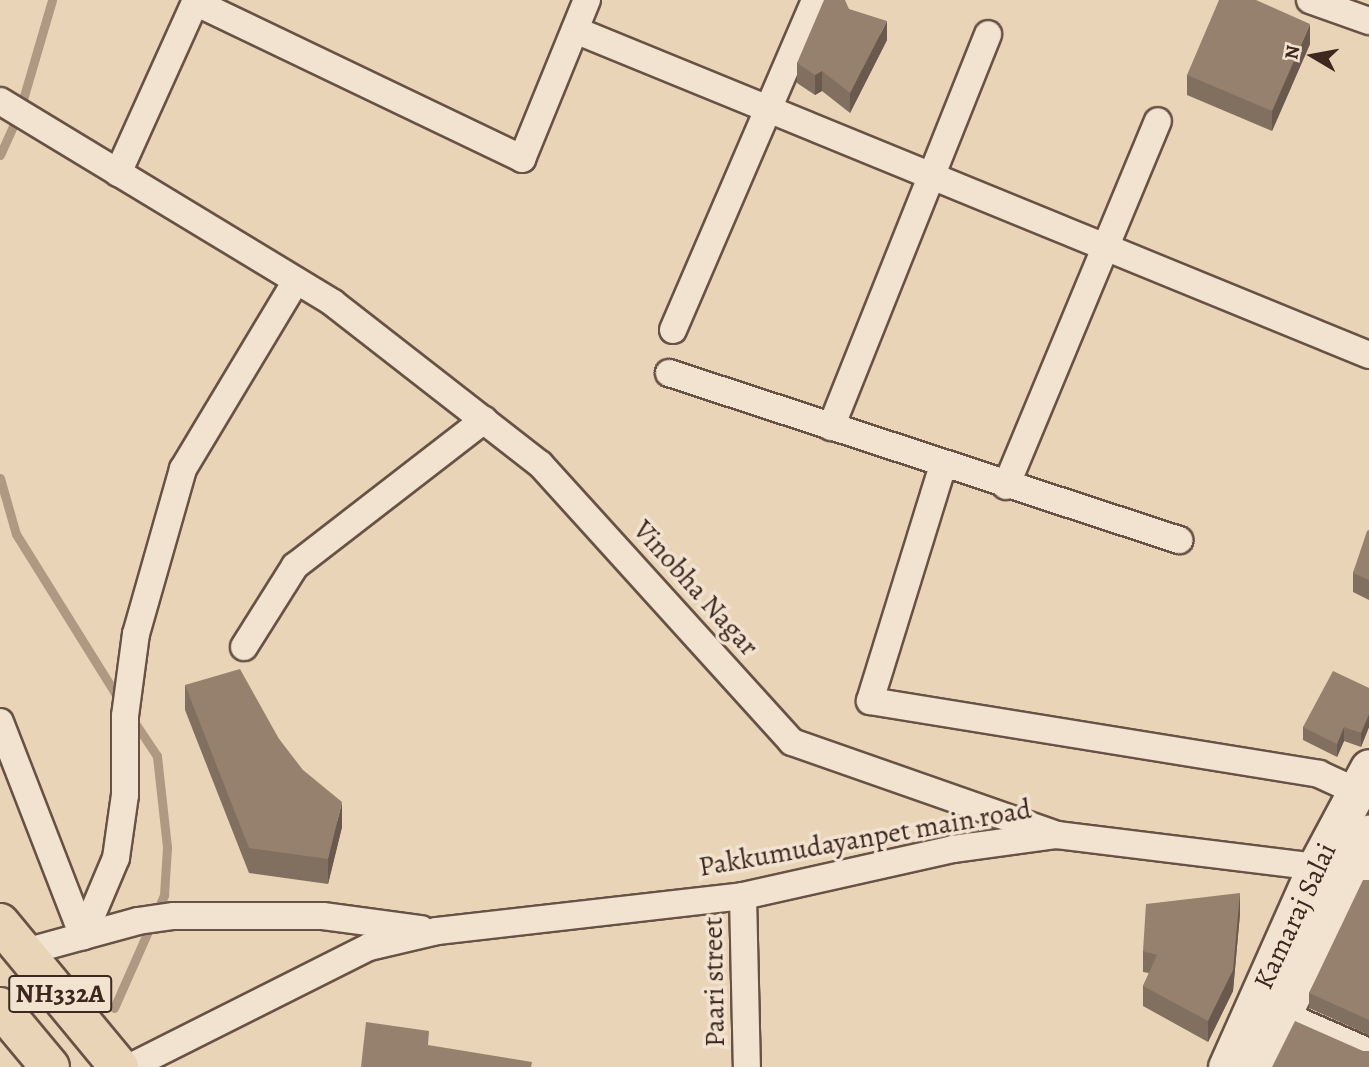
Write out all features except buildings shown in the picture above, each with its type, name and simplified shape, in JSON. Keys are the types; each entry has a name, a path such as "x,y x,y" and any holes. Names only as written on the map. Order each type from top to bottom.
{"highway":[{"name":"NH332A","path":"0,923 120,1067"},
{"name":"NH332A","path":"0,1007 50,1067"}],"main road":[{"name":"Kamaraj Salai","path":"1257,1067 1343,875 1363,779"},
{"name":"Kamaraj Salai","path":"1227,1067 1369,834"}],"street":[{"path":"118,173 196,1 522,159 587,0"},
{"path":"673,330 815,0"},
{"path":"1310,0 1369,21"},
{"path":"575,30 1102,248 1369,355"},
{"path":"831,427 988,34"},
{"name":"Vinobha Nagar","path":"0,101 333,303 540,464 792,742 1056,835"},
{"path":"1006,486 1102,248 1158,121"},
{"path":"83,936 116,858 125,795 125,716 136,634 183,469 296,281"},
{"path":"669,373 1006,486 1179,540"},
{"path":"244,647 295,566 484,420"},
{"path":"943,465 870,701 1363,779"},
{"path":"0,722 83,936"},
{"name":"Pakkumudayanpet main road","path":"436,931 743,896 953,849 1056,835 1343,875"},
{"name":"Paari street","path":"743,896 747,1067"},
{"path":"25,952 138,921 169,917 323,916 436,931"},
{"path":"130,1067 369,947 436,931"},
{"path":"1280,1013 1369,1052"}],"waterway":[{"path":"0,155 19,113 52,0"},
{"path":"0,478 16,534 121,703"},
{"path":"114,1008 164,895 167,847 157,756 133,720"}]}
